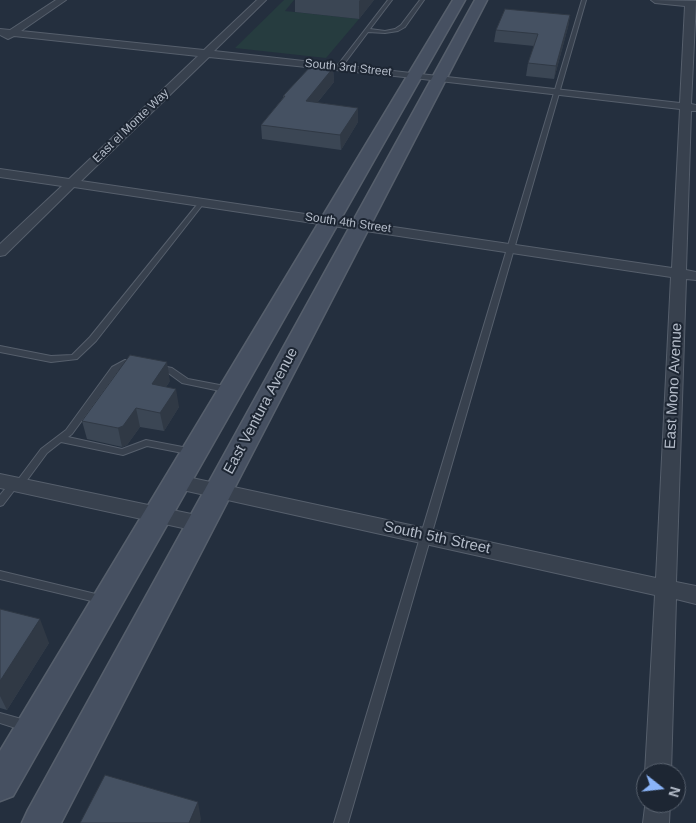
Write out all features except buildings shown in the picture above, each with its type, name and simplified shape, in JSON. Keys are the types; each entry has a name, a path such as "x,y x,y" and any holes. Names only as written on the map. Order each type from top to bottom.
{"main road":[{"path":"0,784 459,0"},
{"name":"East Ventura Avenue","path":"40,823 481,0"}],"street":[{"path":"0,41 62,0"},
{"name":"East el Monte Way","path":"0,252 262,0"},
{"path":"655,0 692,2"},
{"name":"East Mono Avenue","path":"658,763 664,588 679,273 691,107 692,2"},
{"name":"South 3rd Street","path":"0,32 414,75 691,107"},
{"name":"South 4th Street","path":"0,173 360,224 696,276"},
{"name":"South 5th Street","path":"178,482 696,595"},
{"path":"11,483 201,524"}],"lane":[{"path":"338,67 390,0"},
{"path":"367,30 385,32 396,30 403,26 422,0"},
{"path":"341,823 584,0"},
{"path":"0,349 51,359 74,357 94,339 202,202"},
{"path":"0,502 11,483 44,451 69,432 115,369 125,362 169,370 185,381 230,390"},
{"path":"60,439 123,452 146,442 195,452"},
{"path":"0,575 108,601"},
{"path":"0,718 34,727"}],"green space":[{"path":"284,0 294,0 285,11 359,19 326,58 235,48"}]}
